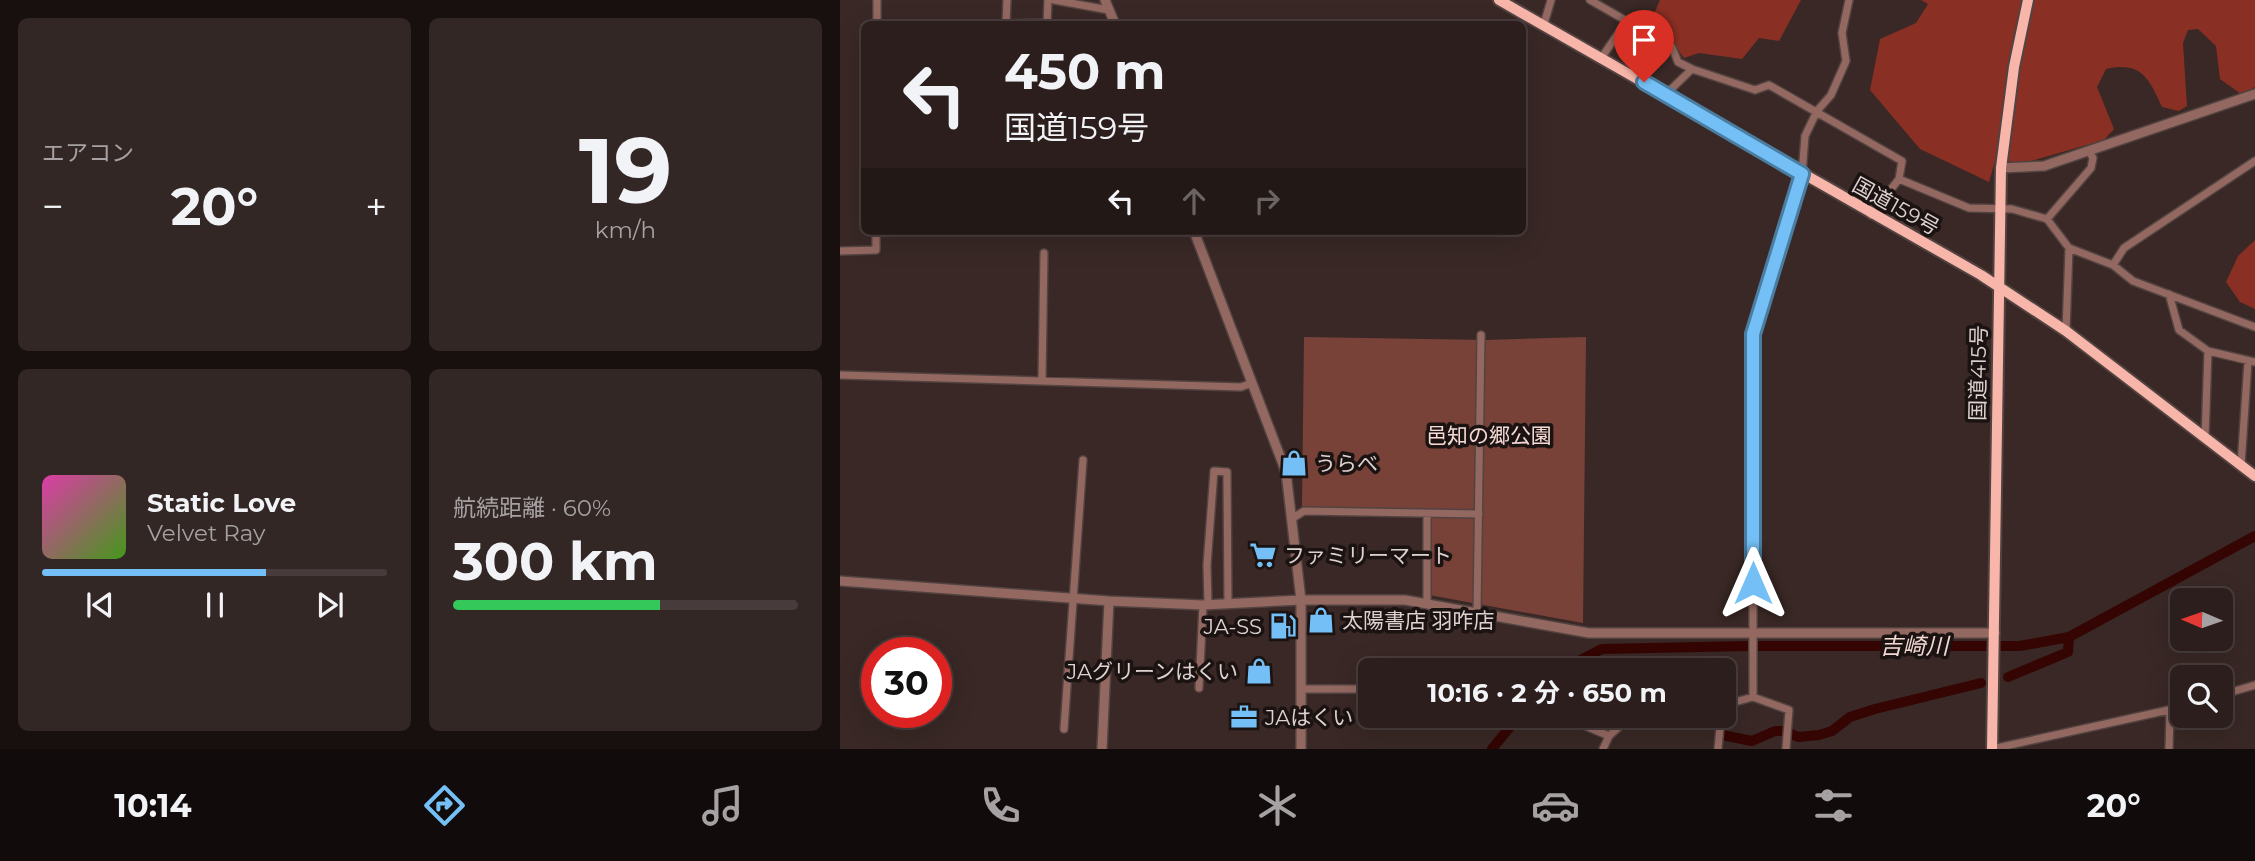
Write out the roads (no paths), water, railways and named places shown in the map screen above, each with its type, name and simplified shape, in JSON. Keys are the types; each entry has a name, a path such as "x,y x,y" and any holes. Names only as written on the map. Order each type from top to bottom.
{"highway":[{"name":"国道159号","path":"1499,0 1998,287 2066,331 2255,476"},
{"name":"国道415号","path":"1992,749 2001,168 2014,67 2028,0"}],"street":[{"path":"877,0 877,21"},
{"path":"1006,21 1007,0"},
{"path":"1047,21 1048,0"},
{"path":"1054,0 1109,10"},
{"path":"1105,0 1114,21"},
{"path":"1544,24 1551,0"},
{"path":"1590,0 1672,47 1678,62 1755,90 1769,85 1902,161 1899,179 1871,215"},
{"path":"1753,697 1753,334 1802,174 1805,136 1817,111 1829,98 1846,61 1842,33 1849,0"},
{"path":"1602,57 1626,22"},
{"path":"1665,95 1692,69"},
{"path":"2001,168 2044,166 2255,94"},
{"path":"2047,219 2091,168 2093,158 2089,151"},
{"path":"2113,265 2124,248 2255,161"},
{"path":"1899,179 1965,208 2012,209 2047,219 2069,248 2113,265 2133,281 2255,327"},
{"path":"840,251 876,250 876,235"},
{"path":"1196,235 1286,472 1301,600 1301,749"},
{"path":"2066,331 2069,248"},
{"path":"1042,380 1044,253"},
{"path":"2169,294 2179,330 2208,351 2252,361 2241,465"},
{"path":"1476,612 1481,335"},
{"path":"2205,439 2208,351"},
{"path":"840,375 1241,387 1252,383"},
{"path":"1065,729 1083,460"},
{"path":"1199,688 1213,471 1227,471 1228,604"},
{"path":"1293,518 1304,511 1479,514"},
{"path":"1427,514 1427,603"},
{"path":"840,581 1109,601 1206,604 1301,600 1427,603 1589,632 1995,636"},
{"path":"1102,749 1109,601"},
{"path":"2233,691 2255,685"},
{"path":"1302,689 1358,689"},
{"path":"1736,702 1753,697 1789,710 1786,749"},
{"path":"1992,749 2170,711"},
{"path":"1590,728 1609,736"},
{"path":"1603,749 1609,736 1618,728"},
{"path":"1718,749 1720,728"},
{"path":"2169,749 2170,728"}],"waterway":[{"name":"吉崎川","path":"2008,677 2068,652 2069,637 2255,536"},
{"name":"吉崎川","path":"1758,646 2020,646 2069,637"},
{"name":"吉崎川","path":"1584,658 1602,649 1747,646"},
{"name":"吉崎川","path":"1722,735 1752,741 1775,731 1785,731 1798,737 1819,735 1832,731 1850,717 1981,683"},
{"name":"吉崎川","path":"1492,749 1509,728"}],"place":[{"name":"うらべ","path":"1294,463"},
{"name":"ファミリーマート","path":"1263,555"},
{"name":"太陽書店 羽咋店","path":"1321,620"},
{"name":"JA-SS","path":"1283,626"},
{"name":"JAグリーンはくい","path":"1259,671"},
{"name":"JAはくい","path":"1244,717"}],"park label":[{"name":"邑知の郷公園","path":"1489,435"}]}
